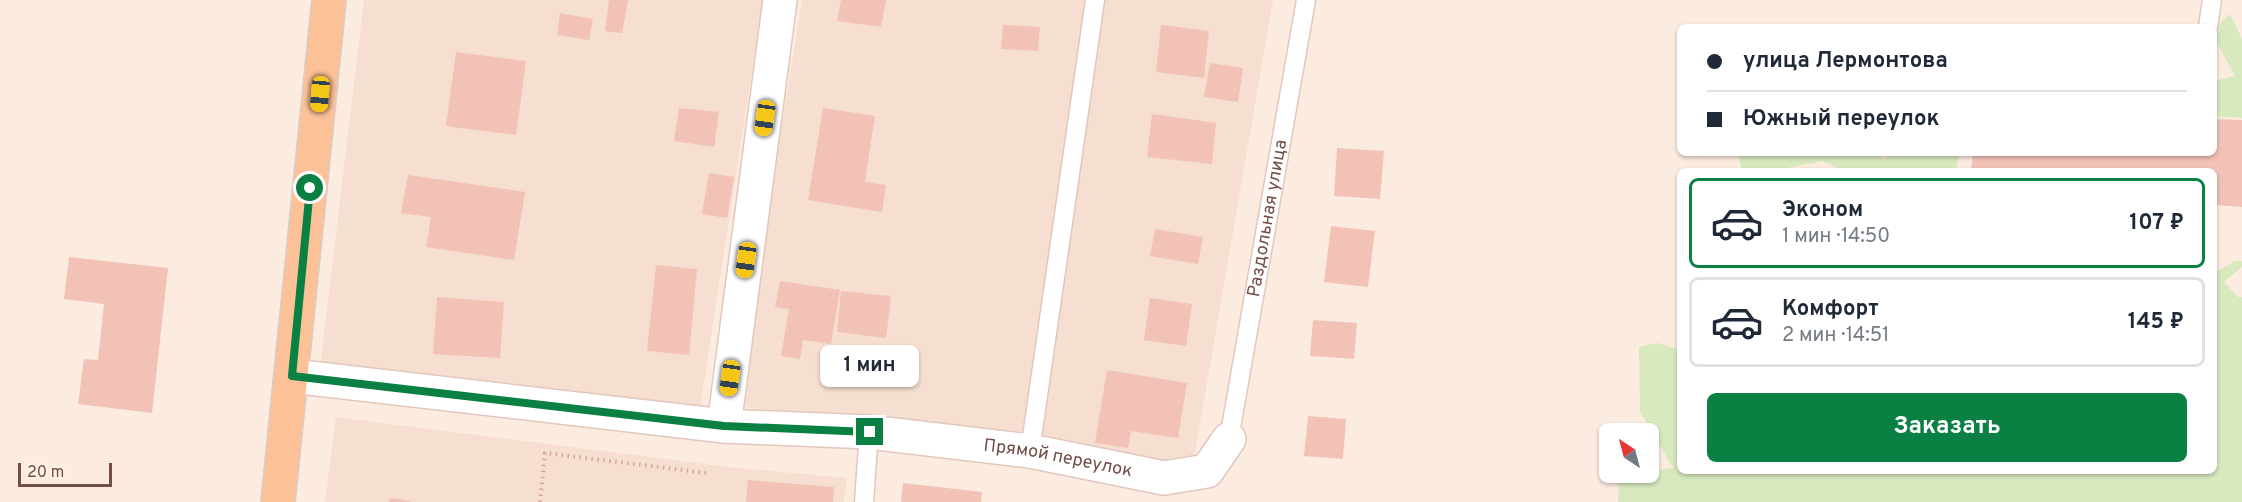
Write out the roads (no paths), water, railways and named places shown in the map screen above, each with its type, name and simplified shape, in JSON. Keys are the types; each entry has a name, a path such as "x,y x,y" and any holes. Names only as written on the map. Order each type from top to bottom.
{"main road":[{"path":"278,502 329,0"}],"street":[{"path":"724,426 780,0"},
{"name":"Прямой переулок","path":"292,376 724,426 870,432 1030,451 1164,478 1207,471 1229,439"}],"lane":[{"path":"1030,451 1095,0"},
{"name":"Раздольная улица","path":"1229,439 1306,0"},
{"path":"2208,24 2212,0"},
{"path":"864,502 870,432"}]}
